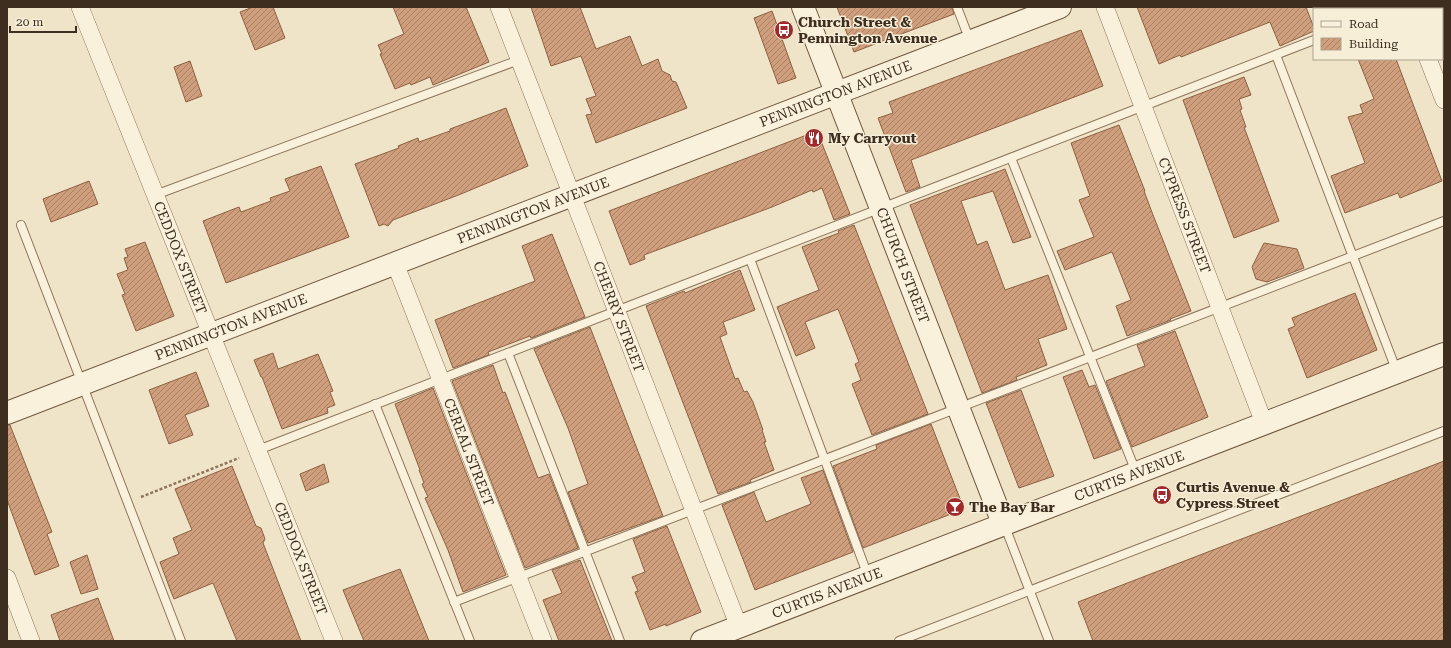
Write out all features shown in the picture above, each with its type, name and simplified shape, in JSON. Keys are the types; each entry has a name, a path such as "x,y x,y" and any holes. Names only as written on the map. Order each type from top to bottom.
{"main road":[{"name":"CHURCH STREET","path":"803,7 1004,524"},
{"name":"PENNINGTON AVENUE","path":"7,413 1060,7"},
{"name":"CURTIS AVENUE","path":"702,641 1444,354"}],"street":[{"name":"CEDDOX STREET","path":"80,7 334,641"},
{"name":"CHERRY STREET","path":"499,7 738,627"},
{"name":"CYPRESS STREET","path":"1105,7 1264,423"},
{"path":"1428,60 1444,100"},
{"name":"CEREAL STREET","path":"395,263 543,641"},
{"path":"7,578 31,641"}],"lane":[{"path":"957,7 971,42"},
{"path":"258,450 1313,40"},
{"path":"1276,55 1397,372"},
{"path":"155,195 519,60"},
{"path":"1011,158 1136,473"},
{"path":"454,602 1444,221"},
{"path":"21,225 181,641"},
{"path":"750,259 868,577"},
{"path":"508,353 620,641"},
{"path":"375,404 470,641"},
{"path":"899,641 1444,431"},
{"path":"1004,524 1049,641"}],"path":[{"path":"127,502 258,450"}],"building":[{"path":"253,7 273,7 285,38 255,50 240,12"},
{"path":"393,7 466,7 489,62 433,85 430,77 411,85 410,83 395,89 380,54 382,54 378,45 404,34"},
{"path":"531,7 580,7 596,49 630,36 642,66 658,59 662,71 670,75 672,81 676,82 687,108 596,143 586,115 592,114 586,99 596,96 581,56 551,66"},
{"path":"837,7 952,7 954,14 854,52"},
{"path":"1137,7 1306,7 1313,25 1313,31 1280,46 1270,22 1181,57 1180,55 1159,64"},
{"path":"772,11 796,78 778,84 754,18"},
{"path":"1081,30 1103,86 911,160 920,187 906,192 878,118 893,113 889,102"},
{"path":"1358,60 1396,60 1442,181 1400,198 1398,193 1345,213 1331,176 1365,163 1348,117 1363,113 1360,105 1374,99"},
{"path":"190,61 202,96 186,102 174,67"},
{"path":"1244,77 1251,95 1239,99 1242,109 1240,110 1246,127 1244,127 1279,221 1234,238 1183,100"},
{"path":"506,108 528,166 393,220 388,226 384,224 379,226 355,164 399,148 398,146 418,138 419,142"},
{"path":"1119,125 1191,311 1127,336 1116,306 1131,300 1112,252 1065,270 1057,251 1094,237 1079,200 1090,196 1071,143"},
{"path":"817,131 850,214 834,220 822,188 813,192 812,190 772,207 644,255 645,259 630,265 609,211"},
{"path":"321,166 349,237 226,283 203,221 239,207 241,212 271,201 270,198 290,191 285,179"},
{"path":"1005,169 1031,237 1013,243 993,191 961,201 977,245 987,241 1005,290 1048,275 1067,329 1038,339 1047,365 1016,377 1017,380 982,393 910,205"},
{"path":"89,181 98,204 51,222 43,199"},
{"path":"854,225 928,414 872,435 852,384 861,380 855,364 859,362 838,309 805,322 815,348 796,356 777,307 819,290 802,247 839,233 838,231"},
{"path":"552,234 585,317 531,338 530,336 488,352 489,355 453,368 435,320 535,281 522,246"},
{"path":"145,242 174,316 136,331 122,295 125,294 117,274 128,270 124,258 128,257 125,249"},
{"path":"1264,243 1297,249 1304,268 1267,282 1256,279 1252,267"},
{"path":"740,270 755,310 723,322 727,334 720,337 735,379 738,378 744,392 747,391 753,402 763,430 766,442 764,442 774,470 750,480 751,482 718,494 646,306 684,291 685,293"},
{"path":"1355,293 1377,350 1307,378 1288,329 1295,326 1292,318"},
{"path":"590,327 663,516 588,543 568,492 588,484 568,428 534,349"},
{"path":"1175,331 1208,417 1132,447 1106,381 1145,366 1137,345"},
{"path":"273,353 278,369 318,354 333,391 330,392 335,405 327,408 328,413 282,429 254,360"},
{"path":"493,365 538,478 549,474 578,548 525,568 452,381"},
{"path":"1082,370 1089,387 1095,385 1121,449 1094,459 1063,377"},
{"path":"196,372 209,406 185,415 193,435 169,444 149,390"},
{"path":"433,388 506,575 463,592 448,550 425,498 428,497 422,484 424,483 420,470 395,404"},
{"path":"1021,390 1054,476 1019,488 986,403"},
{"path":"931,424 964,509 863,548 833,466 877,449 876,445"},
{"path":"7,425 10,425 52,532 47,534 59,566 35,575 7,500"},
{"path":"1444,461 1444,641 1093,641 1078,602"},
{"path":"324,464 329,482 306,491 300,474"},
{"path":"232,466 256,526 261,528 265,539 263,543 301,641 237,641 213,583 174,599 170,589 160,562 179,554 173,538 192,530 175,489"},
{"path":"823,470 853,552 755,590 722,505 754,492 766,522 811,504 801,478"},
{"path":"667,526 701,612 666,626 666,624 650,630 635,592 638,591 632,577 645,572 633,539"},
{"path":"87,555 98,589 81,594 70,562"},
{"path":"580,560 612,641 559,641 543,600 562,593 552,570"},
{"path":"400,569 429,641 364,641 343,590"},
{"path":"98,598 114,641 60,641 51,615"}],"place":[{"name":"Church Street & Pennington Avenue","path":"784,30"},
{"name":"My Carryout","path":"814,138"},
{"name":"Curtis Avenue & Cypress Street","path":"1162,495"},
{"name":"The Bay Bar","path":"955,507"}]}
